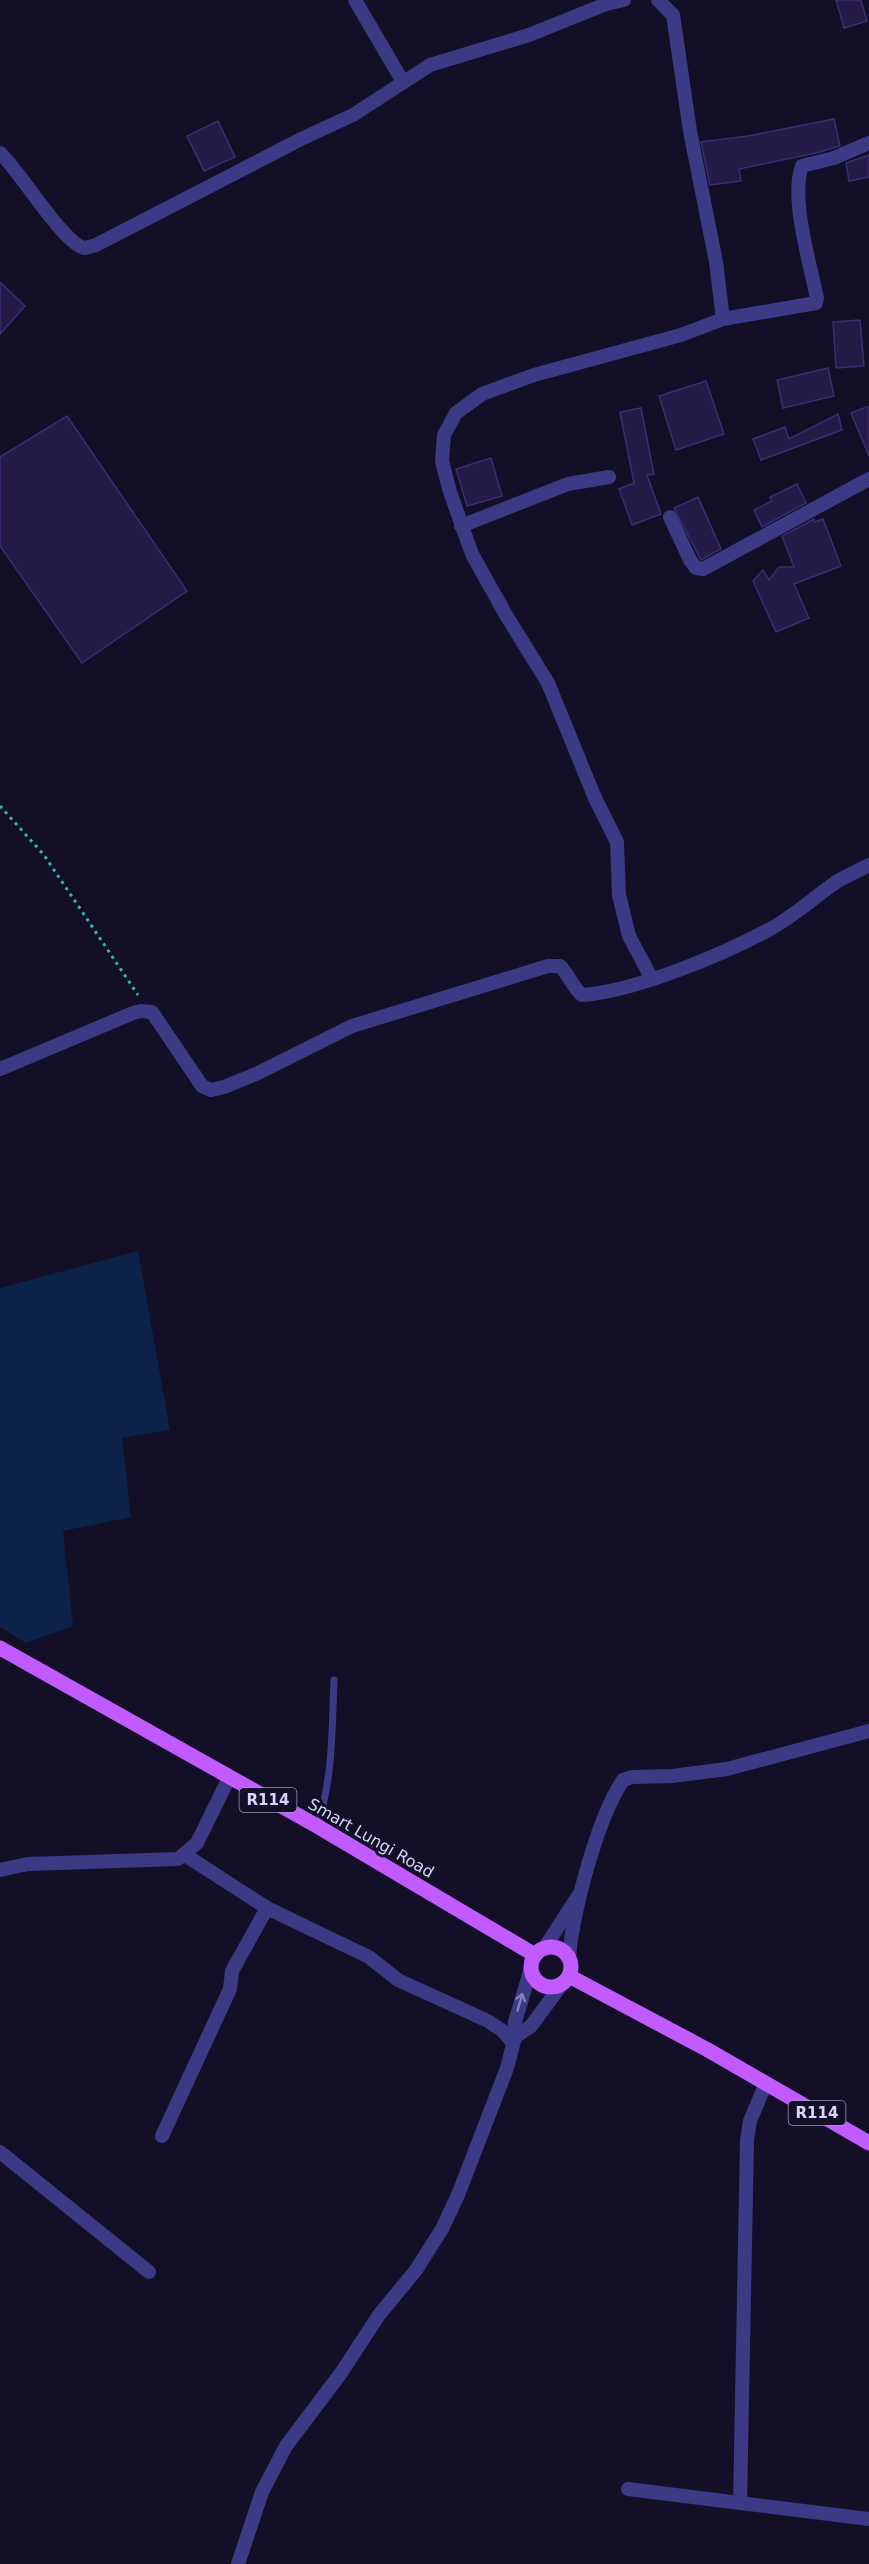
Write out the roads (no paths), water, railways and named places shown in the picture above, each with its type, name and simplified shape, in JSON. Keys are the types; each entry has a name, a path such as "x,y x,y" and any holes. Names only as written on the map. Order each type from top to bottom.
{"main road":[{"name":"Smart Lungi Road","path":"0,1648 317,1826 537,1956"},
{"name":"R114","path":"569,1956 561,1948 537,1956 534,1978 542,1985 552,1988 566,1980 766,2083 869,2143"},
{"path":"566,1980 572,1966 569,1956"}],"street":[{"path":"354,0 403,82"},
{"path":"0,153 12,164 40,203 74,242 85,248 96,245 301,139 353,115 430,64 529,35 605,2 624,0"},
{"path":"658,0 673,15 690,131 716,262 723,319"},
{"path":"652,979 629,936 620,895 617,842 595,798 548,683 472,554 461,526 442,461 444,435 456,412 482,394 534,375 681,335 723,319 810,306 816,303 817,298 798,198 797,178 801,165 834,158 869,143"},
{"path":"461,526 568,484 609,477"},
{"path":"670,517 690,560 696,568 703,569 869,479"},
{"path":"0,1069 133,1013 148,1010 152,1012 202,1086 211,1089 256,1074 352,1026 548,966 560,966 568,974 574,989 582,996 600,994 652,979 708,957 773,927 839,881 869,865"},
{"path":"569,1956 582,1889 605,1814 623,1780 632,1777 672,1776 727,1768 869,1731"},
{"path":"0,1870 28,1864 170,1861 185,1855 206,1830 229,1778"},
{"path":"185,1855 267,1908 369,1957 398,1980 488,2021 514,2040"},
{"path":"238,2564 262,2492 286,2446 341,2373 379,2315 416,2270 442,2229 458,2195 491,2109 514,2040 515,2022 537,1956 582,1889"},
{"path":"162,2136 230,1989 232,1971 267,1908"},
{"path":"514,2040 531,2026 566,1980"},
{"path":"741,2503 747,2140 750,2121 766,2083"},
{"path":"0,2152 148,2272"},
{"path":"628,2489 869,2519"}],"lane":[{"path":"317,1826 325,1802 330,1771 334,1680"}],"water":[{"path":"138,1251 170,1430 122,1438 131,1517 63,1531 73,1626 26,1643 0,1627 0,1288"}]}
